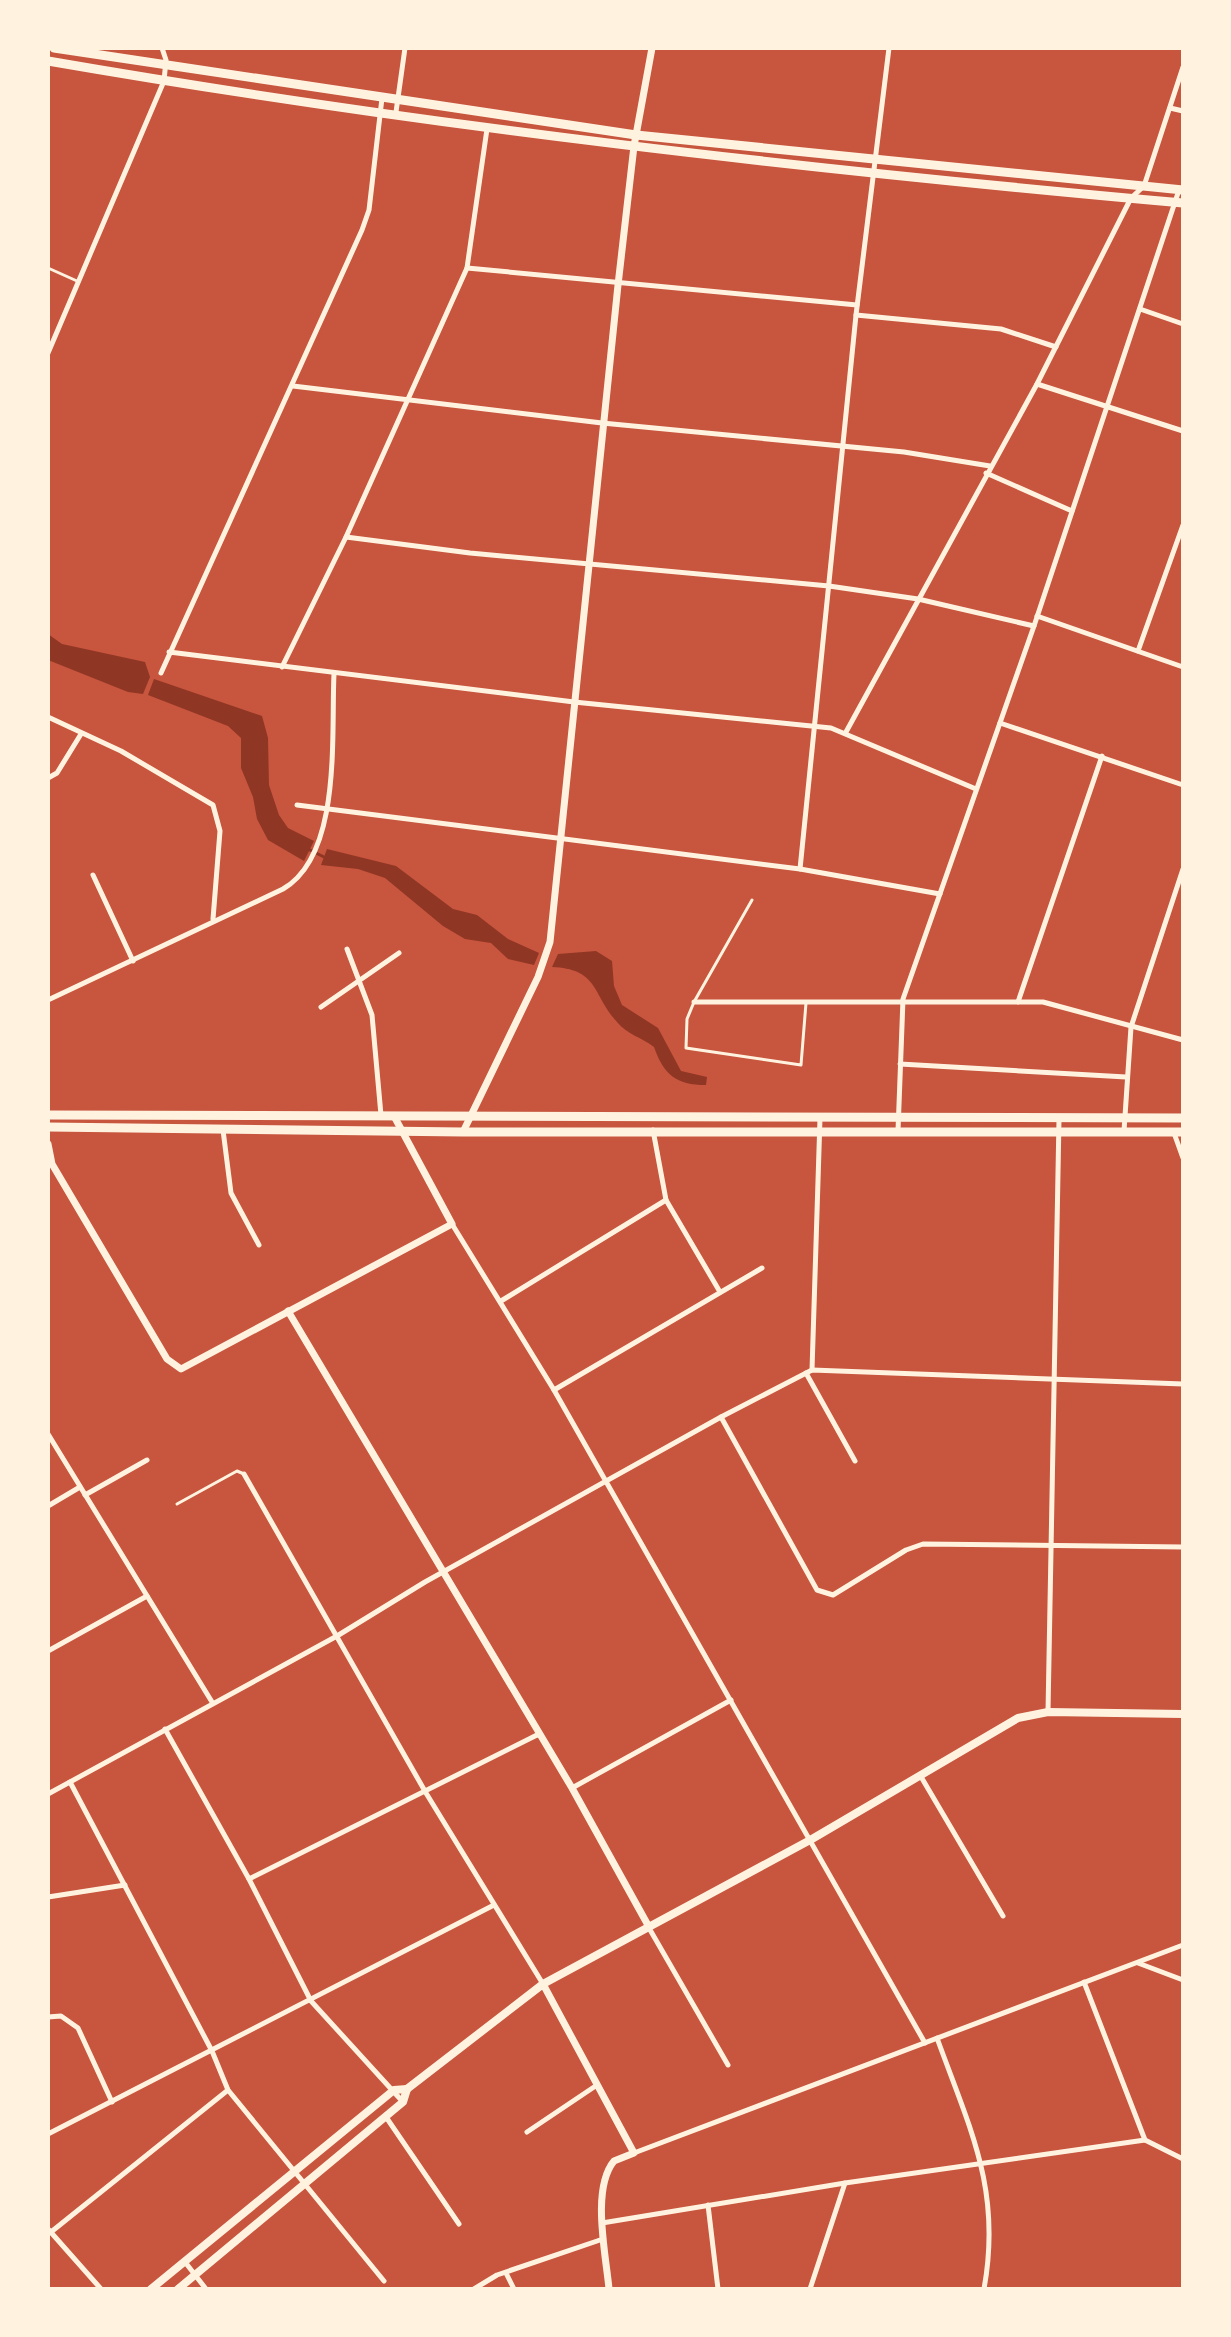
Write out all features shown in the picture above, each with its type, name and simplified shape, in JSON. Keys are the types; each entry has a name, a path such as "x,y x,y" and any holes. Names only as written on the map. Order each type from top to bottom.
{"main road":[{"path":"54,48 165,73 488,128 1179,203"},
{"path":"48,61 382,97 636,135 1181,190"},
{"path":"48,1115 1183,1118"},
{"path":"48,1127 463,1132 652,1129 1178,1132"},
{"path":"151,2289 394,2090 407,2089 543,1984 812,1839 1018,1718 1048,1712 1183,1714"},
{"path":"178,2289 403,2102 407,2089"}],"street":[{"path":"48,353 165,73 162,48"},
{"path":"396,112 405,48"},
{"path":"463,1132 538,977 550,942 602,423 634,146 652,48"},
{"path":"800,869 857,305 889,48"},
{"path":"846,732 1037,384 1131,198 1144,186 1183,67"},
{"path":"161,673 293,386 369,210 382,97"},
{"path":"1170,108 1183,111"},
{"path":"282,667 346,537 467,268 488,128"},
{"path":"898,1131 903,999 1034,626 1181,190"},
{"path":"467,268 618,285 857,305"},
{"path":"1140,309 1183,324"},
{"path":"856,315 1001,329 1056,347"},
{"path":"1037,384 1183,431"},
{"path":"293,386 602,423 844,446 990,466"},
{"path":"986,473 1072,511"},
{"path":"1138,651 1183,525"},
{"path":"346,537 589,565 829,586 918,599 1034,626"},
{"path":"1037,616 1183,667"},
{"path":"169,652 574,702 815,726 846,732 976,789"},
{"path":"48,1000 299,879 310,865 321,839 326,811 334,674"},
{"path":"48,717 121,751 213,805 220,831 213,920"},
{"path":"1000,723 1183,785"},
{"path":"48,778 57,773 81,734"},
{"path":"1018,1002 1102,756"},
{"path":"297,805 800,869 940,894"},
{"path":"1124,1132 1131,1027 1183,869"},
{"path":"93,875 133,961"},
{"path":"1173,897 1183,899"},
{"path":"347,949 361,981 377,1042 381,1116"},
{"path":"321,1007 399,953"},
{"path":"694,1002 806,1003 903,999 1066,1005 1131,1027 1183,1040"},
{"path":"900,1064 1126,1077"},
{"path":"394,1116 452,1224 554,1390 812,1839 925,2043"},
{"path":"820,1118 809,1372 855,1461"},
{"path":"1048,1712 1057,1378 1059,1119"},
{"path":"223,1129 231,1193 259,1245"},
{"path":"652,1129 666,1200 720,1292"},
{"path":"1178,1132 1183,1158"},
{"path":"48,1144 50,1165 167,1359 179,1369 452,1224"},
{"path":"501,1301 666,1200"},
{"path":"554,1390 762,1268"},
{"path":"288,1311 537,1735 572,1788 728,2065"},
{"path":"48,1794 337,1636 443,1572 721,1417 809,1372 1183,1384"},
{"path":"721,1417 817,1590 833,1595 906,1550 923,1544 1183,1547"},
{"path":"48,1434 212,1702"},
{"path":"85,1495 147,1460"},
{"path":"244,1474 426,1793 543,1984 634,2153"},
{"path":"48,1506 80,1487"},
{"path":"48,1651 147,1596"},
{"path":"572,1788 731,1700"},
{"path":"165,1729 249,1879 311,2001 403,2102"},
{"path":"249,1879 537,1735"},
{"path":"920,1774 1003,1916"},
{"path":"70,1782 212,2051 228,2090 384,2281"},
{"path":"48,1897 125,1885"},
{"path":"48,2134 494,1905"},
{"path":"609,2289 602,2223 606,2170 614,2161 1183,1945"},
{"path":"1137,1963 1183,1980"},
{"path":"1084,1982 1145,2140"},
{"path":"48,2017 61,2016 78,2028 112,2102"},
{"path":"937,2038 989,2191 992,2238 984,2289"},
{"path":"527,2132 598,2085"},
{"path":"101,2289 50,2230 228,2090"},
{"path":"386,2116 459,2224"},
{"path":"602,2223 845,2183 1145,2140 1183,2159"},
{"path":"810,2289 845,2183"},
{"path":"708,2205 718,2289"},
{"path":"474,2289 489,2278 604,2239"},
{"path":"184,2262 206,2289"},
{"path":"506,2273 514,2289"}],"lane":[{"path":"48,268 78,282"},
{"path":"752,900 694,1002 687,1019 687,1049 801,1065 806,1003"},
{"path":"177,1504 237,1471 244,1474"}],"shaded area":[{"path":"48,634 62,644 145,662 150,677 143,694 128,692 48,660"},
{"path":"154,679 262,716 268,738 269,785 279,815 288,828 314,841 304,861 268,840 257,819 253,797 241,768 241,738 228,726 148,695"},
{"path":"327,849 396,866 453,909 477,915 508,939 539,953 534,965 508,959 491,943 465,939 443,926 385,878 358,869 321,865"},
{"path":"596,951 612,961 614,986 622,1005 658,1028 681,1071 707,1077 706,1085 687,1083 672,1076 662,1065 654,1047 617,1022 587,978 578,972 552,967 558,954"}],"waterway":[{"path":"308,849 326,858"}]}
